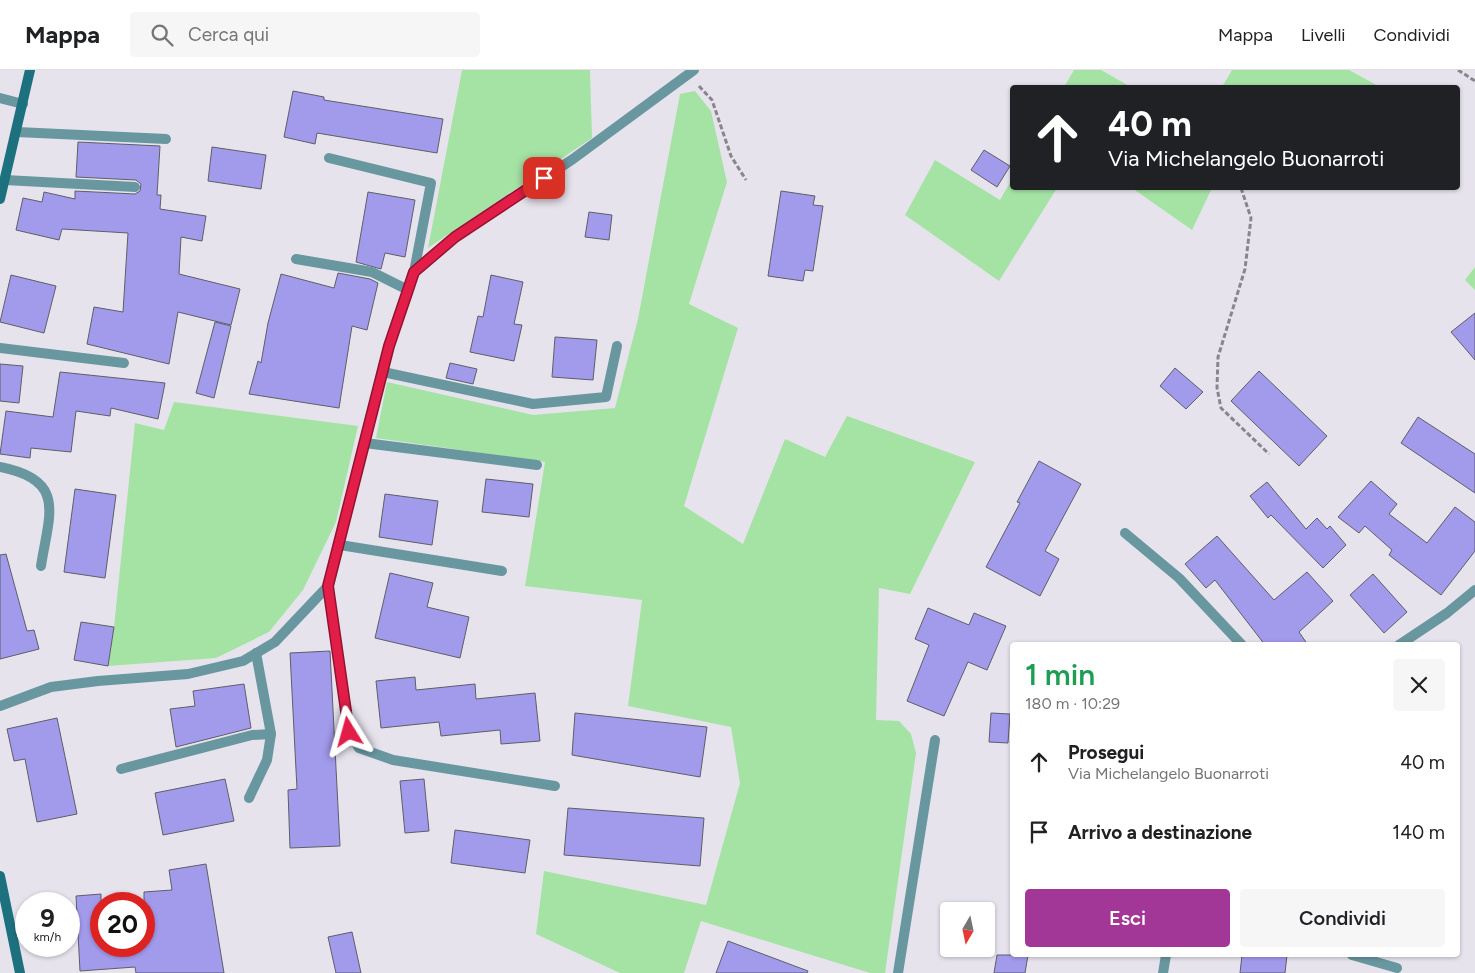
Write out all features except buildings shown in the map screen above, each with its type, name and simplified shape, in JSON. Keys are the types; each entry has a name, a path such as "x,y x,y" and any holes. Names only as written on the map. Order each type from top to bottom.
{"street":[{"path":"0,200 30,70"},
{"path":"414,272 455,237 573,159 691,72"},
{"path":"0,98 23,104"},
{"path":"17,132 166,138"},
{"path":"330,158 431,183 414,272 383,372 328,586 349,732 359,748 393,760 555,786"},
{"path":"5,180 135,187"},
{"path":"296,259 372,272 408,290"},
{"path":"383,372 533,404 606,397 617,346"},
{"path":"0,348 124,363"},
{"path":"365,443 537,465"},
{"path":"0,467 26,474 36,479 47,495 50,513 41,566"},
{"path":"1125,533 1179,578 1239,642"},
{"path":"340,545 502,571"},
{"path":"0,706 51,687 98,681 188,674 243,661 276,642 328,586"},
{"path":"1404,642 1441,617 1475,590"},
{"path":"249,798 267,760 270,734 256,654"},
{"path":"121,769 252,735 270,734"},
{"path":"898,973 935,740"},
{"path":"0,876 20,973"},
{"path":"1163,973 1166,957"},
{"path":"1359,957 1397,968"}],"path":[{"path":"1458,70 1475,81"},
{"path":"691,72 712,100 731,156 746,180"},
{"path":"1242,190 1251,218 1244,269 1218,357 1217,388 1221,408 1269,454"}],"green space":[{"path":"462,70 590,70 592,138 428,248"},
{"path":"1074,70 1101,70 1127,85 1065,85"},
{"path":"1232,70 1349,70 1376,85 1223,85"},
{"path":"695,91 711,111 727,182 689,304 738,328 684,506 743,544 785,439 825,457 847,416 975,462 910,594 879,588 876,720 899,721 911,734 916,753 885,973 870,973 701,921 684,973 620,973 536,934 544,871 706,905 740,783 731,727 628,706 642,600 525,586 545,462 376,438 387,382 533,415 615,408 638,319 680,94"},
{"path":"935,160 1000,200 1010,182 1010,190 1056,190 999,281 905,215"},
{"path":"1135,190 1211,190 1192,230"},
{"path":"1475,267 1475,290 1465,280"},
{"path":"174,402 358,426 336,522 303,590 269,632 216,658 108,666 114,627 135,423 164,430"}],"route":[{"path":"349,732 328,586 340,545 389,346 414,272 455,237 544,178"}]}
